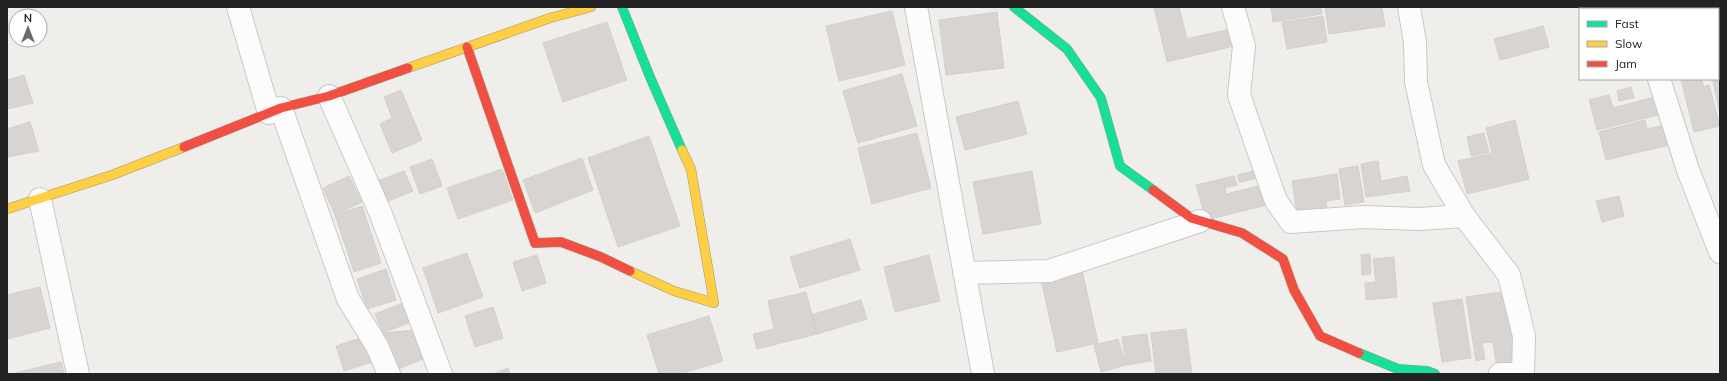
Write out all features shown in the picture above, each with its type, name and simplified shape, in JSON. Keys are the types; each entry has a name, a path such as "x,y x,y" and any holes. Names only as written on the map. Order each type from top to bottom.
{"street":[{"path":"238,7 275,111 348,299 377,346 389,374"},
{"path":"7,209 112,175 275,111 329,96 550,18 591,7"},
{"path":"467,47 535,243 561,242 601,256 674,291 714,303 691,169 650,77 622,7"},
{"path":"916,7 983,374"},
{"path":"1014,7 1067,49 1101,98 1120,166 1191,218 1242,233 1283,259 1294,290 1320,336 1398,369 1425,373"},
{"path":"1233,7 1244,46 1239,95 1276,201 1290,222 1364,217 1418,219 1464,216"},
{"path":"1409,7 1415,42 1416,82 1434,166 1464,216 1509,275 1524,336 1523,374"},
{"path":"1658,80 1688,170 1720,252"},
{"path":"329,96 380,212 441,374"},
{"path":"40,199 78,374"},
{"path":"964,273 1048,271 1200,221"},
{"path":"1500,374 1514,374"}],"building":[{"path":"1154,7 1179,7 1187,39 1230,29 1234,46 1167,62"},
{"path":"1271,7 1321,7 1322,14 1273,22"},
{"path":"1325,7 1382,7 1385,26 1329,34"},
{"path":"892,11 905,65 839,81 826,26"},
{"path":"997,12 1004,68 946,75 939,20"},
{"path":"1323,16 1327,42 1287,49 1282,22"},
{"path":"607,22 627,80 563,102 543,43"},
{"path":"1543,26 1549,47 1500,60 1494,39"},
{"path":"902,74 917,126 858,143 843,91"},
{"path":"24,75 33,103 7,109 7,80"},
{"path":"1681,80 1701,80 1704,87 1709,85 1720,126 1694,132"},
{"path":"1720,80 1720,115 1713,81"},
{"path":"1631,87 1634,98 1619,101 1617,91"},
{"path":"401,90 422,140 392,153 380,124 392,118 384,97"},
{"path":"1609,95 1613,108 1658,96 1662,114 1597,130 1589,100"},
{"path":"1018,101 1027,134 965,150 956,117"},
{"path":"1515,120 1529,179 1467,194 1458,161 1492,153 1486,128"},
{"path":"1645,120 1647,129 1664,125 1669,145 1606,160 1599,132"},
{"path":"30,122 39,151 7,157 7,129"},
{"path":"917,133 931,188 872,204 858,148"},
{"path":"1484,133 1489,152 1471,156 1467,137"},
{"path":"649,136 680,226 618,247 588,158"},
{"path":"582,158 593,190 535,213 523,180"},
{"path":"432,159 442,186 420,194 410,167"},
{"path":"1378,161 1381,181 1407,176 1410,191 1366,197 1361,164"},
{"path":"1358,166 1364,202 1345,205 1339,169"},
{"path":"502,169 513,200 458,219 447,188"},
{"path":"404,171 413,191 384,203 375,182"},
{"path":"1032,171 1041,224 983,234 973,182"},
{"path":"1253,171 1255,179 1239,182 1238,175"},
{"path":"1337,174 1340,199 1326,201 1327,208 1297,213 1292,181"},
{"path":"349,176 362,202 335,215 323,188"},
{"path":"1234,176 1237,185 1225,188 1226,194 1262,185 1267,205 1206,220 1196,185"},
{"path":"1619,196 1624,216 1602,222 1596,201"},
{"path":"362,206 381,263 354,272 335,215"},
{"path":"850,239 860,270 800,288 790,257"},
{"path":"467,253 483,297 438,313 423,268"},
{"path":"1370,254 1371,274 1362,275 1361,255"},
{"path":"537,255 546,283 522,291 513,262"},
{"path":"929,255 940,301 895,312 884,267"},
{"path":"1394,257 1397,297 1366,300 1365,283 1376,282 1373,259"},
{"path":"386,269 396,300 367,309 357,279"},
{"path":"1082,270 1098,343 1057,352 1041,279"},
{"path":"40,287 50,328 7,339 7,295"},
{"path":"1508,291 1518,360 1496,363 1493,342 1482,343 1485,359 1476,361 1466,297"},
{"path":"806,292 817,334 757,349 753,334 774,329 768,301"},
{"path":"1462,299 1471,358 1442,362 1433,303"},
{"path":"861,300 867,319 817,334 811,315"},
{"path":"403,303 411,322 383,333 375,314"},
{"path":"493,307 503,338 475,347 465,316"},
{"path":"709,316 723,361 680,374 659,374 647,335"},
{"path":"1186,329 1192,374 1156,374 1151,333"},
{"path":"415,330 426,358 398,369 383,333"},
{"path":"1147,334 1151,361 1126,365 1122,337"},
{"path":"364,337 372,362 344,371 336,346"},
{"path":"1118,339 1126,365 1101,372 1094,345"},
{"path":"61,362 64,374 11,374"},
{"path":"508,368 510,374 493,374"}],"traffic: fast":[{"path":"622,7 650,77 682,150"},
{"path":"1014,7 1067,49 1101,98 1120,166 1153,190"},
{"path":"1359,353 1398,369 1427,371 1435,374"}],"traffic: slow":[{"path":"408,68 550,18 591,7"},
{"path":"7,209 112,175 184,147"},
{"path":"630,271 674,291 714,303 691,169 682,150"}],"traffic: jam":[{"path":"467,47 535,243 561,242 601,257 630,271"},
{"path":"184,147 281,108 329,96 408,68"},
{"path":"1153,190 1191,218 1242,233 1283,259 1294,290 1320,336 1359,353"}]}
